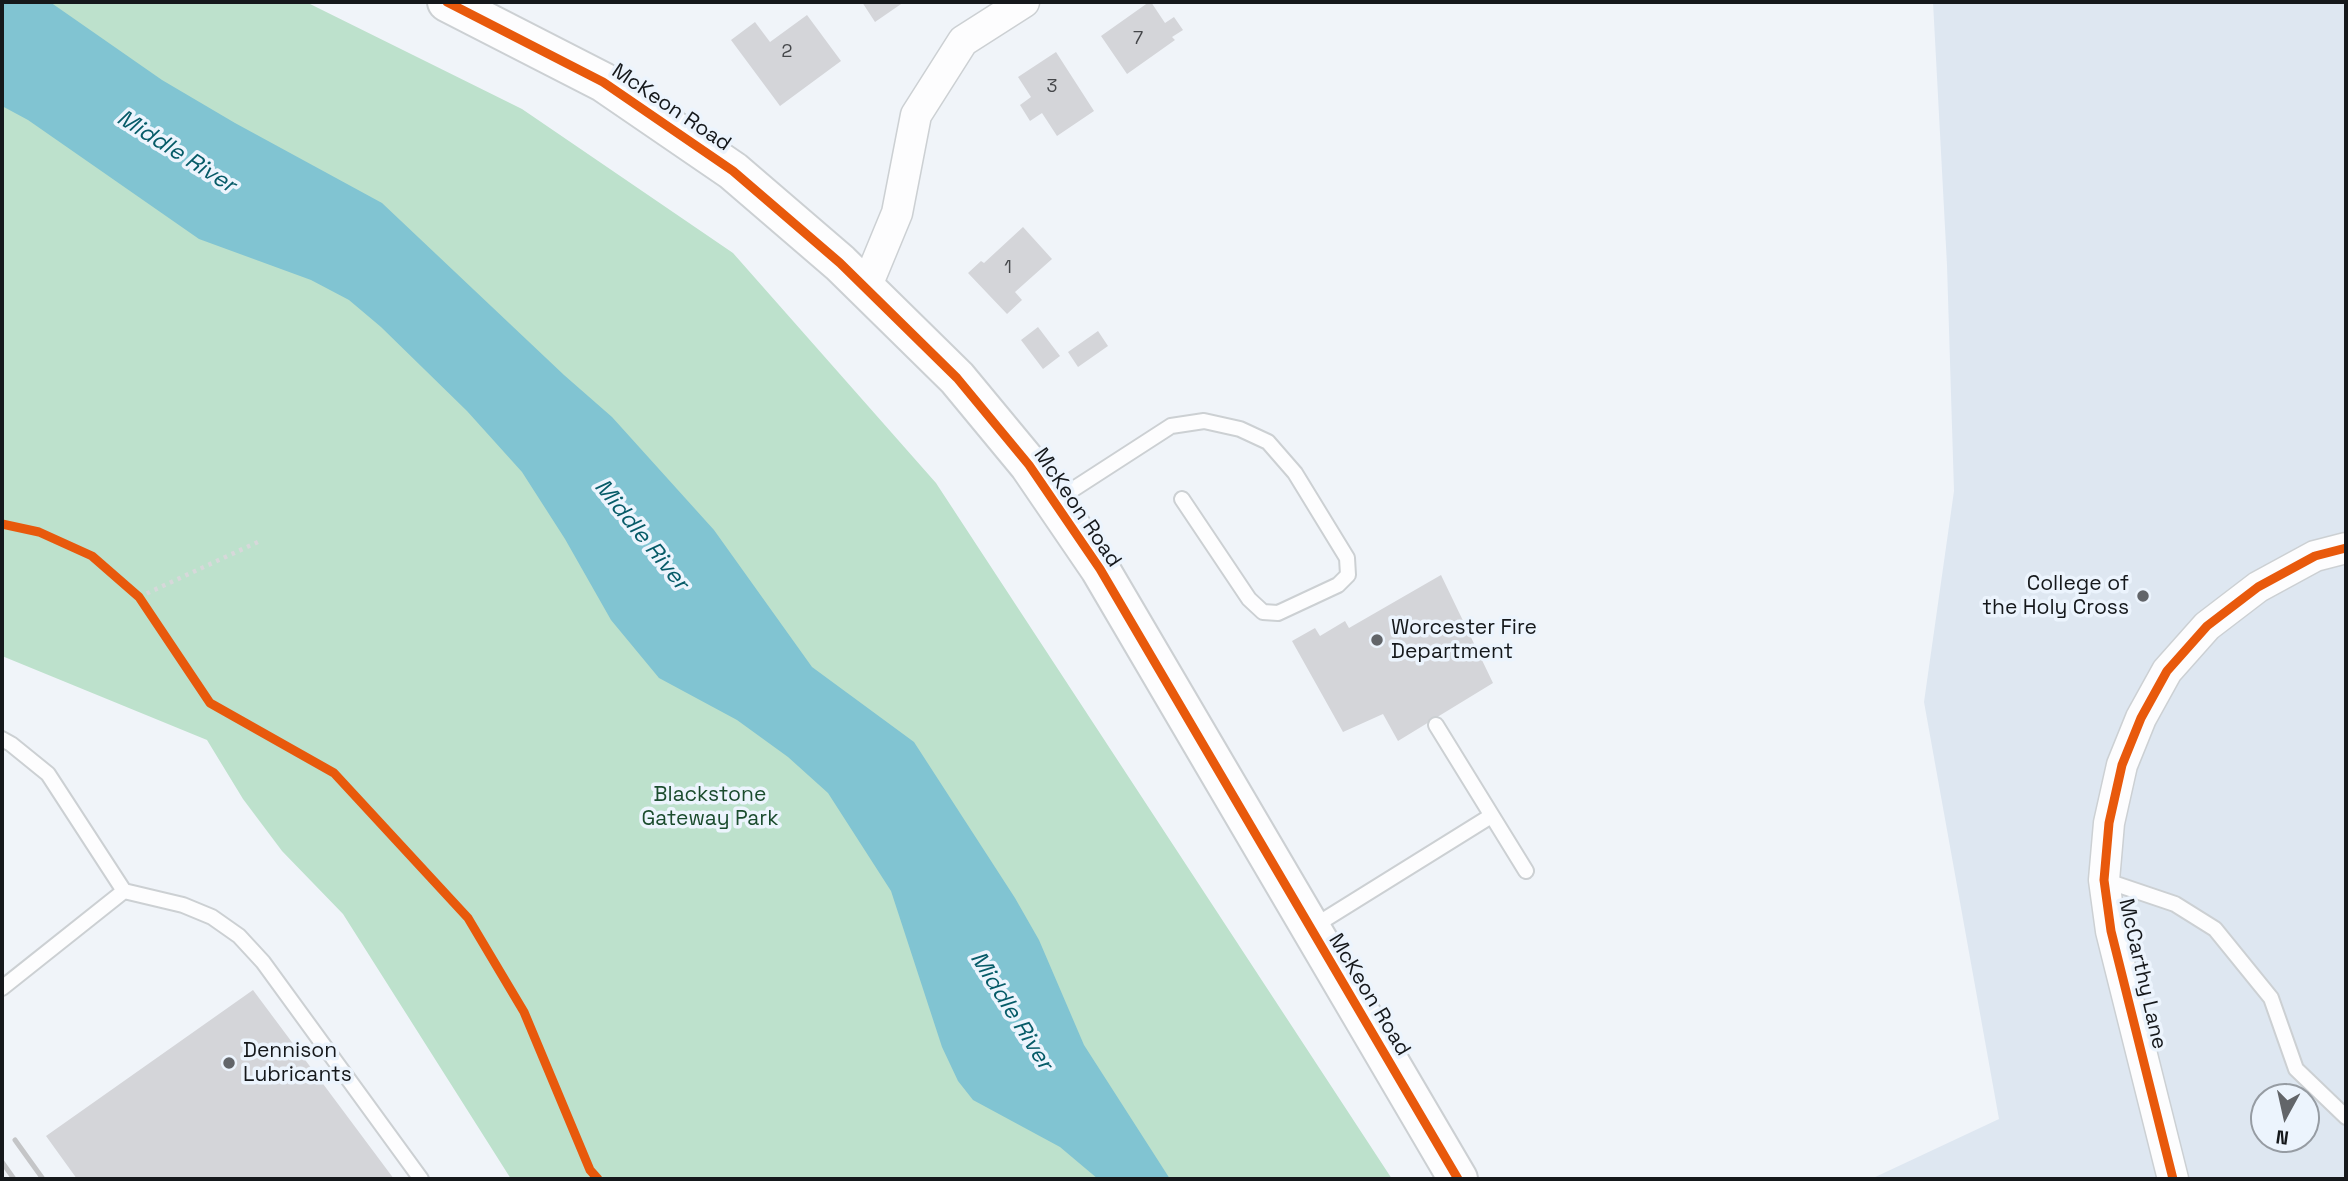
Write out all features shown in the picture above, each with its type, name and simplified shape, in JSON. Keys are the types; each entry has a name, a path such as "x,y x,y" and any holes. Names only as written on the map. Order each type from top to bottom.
{"main road":[{"name":"McKeon Road","path":"447,2 603,82 733,172 840,263 957,378 1029,465 1100,569 1458,1179"}],"street":[{"path":"866,288 897,213 916,115 963,41 1024,2"},
{"name":"McCarthy Lane","path":"2173,1179 2111,931 2104,880 2109,823 2122,765 2141,718 2167,671 2207,626 2258,587 2315,556 2346,548"}],"lane":[{"path":"1054,502 1171,426 1203,421 1240,429 1268,442 1295,473 1347,558 1348,575 1339,585 1278,613 1263,612 1249,599 1182,499"},
{"path":"1436,725 1526,871"},
{"path":"2,739 48,774 124,891 183,905 212,918 239,936 263,962 421,1179"},
{"path":"1310,929 1491,816"},
{"path":"2104,880 2175,904 2215,929 2271,999 2296,1069 2346,1117"},
{"path":"2,988 124,891"}],"path":[{"path":"139,597 260,541"},
{"path":"129,589 146,607"}],"shaded area":[{"name":"College of the Holy Cross","path":"1933,2 2346,2 2346,1179 1871,1179 1999,1119 1924,702 1954,491 1947,265"}],"green space":[{"name":"Blackstone Gateway Park","path":"2,2 306,2 522,109 733,253 936,483 1392,1179 511,1179 343,914 282,851 243,799 207,740 2,656"}],"water":[{"name":"Middle River","path":"2,2 50,2 162,80 382,203 612,417 714,530 812,667 914,742 1015,898 1039,940 1084,1045 1170,1179 1098,1179 1060,1147 973,1100 958,1081 942,1047 891,891 828,793 788,757 737,720 659,678 611,620 565,539 522,472 467,411 381,327 349,300 311,280 199,239 28,120 2,106"}],"building":[{"path":"862,2 904,2 875,22"},
{"path":"1149,2 1165,23 1174,17 1183,30 1172,37 1175,40 1127,74 1101,36"},
{"path":"807,15 841,61 780,106 731,40 755,22 770,42"},
{"path":"1056,52 1094,111 1057,136 1042,113 1030,121 1020,105 1031,97 1018,77"},
{"path":"1023,227 1052,259 1015,292 1022,300 1007,314 968,273 981,261 984,263"},
{"path":"1038,327 1060,356 1043,369 1021,340"},
{"path":"1098,331 1108,346 1078,367 1068,352"},
{"path":"1441,575 1493,683 1398,741 1383,714 1343,732 1292,641 1315,628 1320,636 1345,621 1349,628"},
{"name":"Dennison Lubricants","path":"253,990 394,1179 77,1179 46,1136"}],"railway":[{"path":"15,1140 43,1179"},
{"path":"2,1162 14,1179"}],"cycle path":[{"path":"447,2 603,82 733,171 840,263 957,378 1029,465 1100,569 1458,1179"},
{"path":"2,524 39,532 92,556 139,597 210,703 334,773 468,918 524,1012 590,1170 598,1179"},
{"path":"2173,1179 2111,931 2104,880 2109,823 2122,765 2141,718 2167,671 2207,626 2258,587 2315,556 2346,548"}],"place":[{"name":"College of the Holy Cross","path":"2143,596"},
{"name":"Worcester Fire Department","path":"1377,640"},
{"name":"Dennison Lubricants","path":"229,1063"}]}
